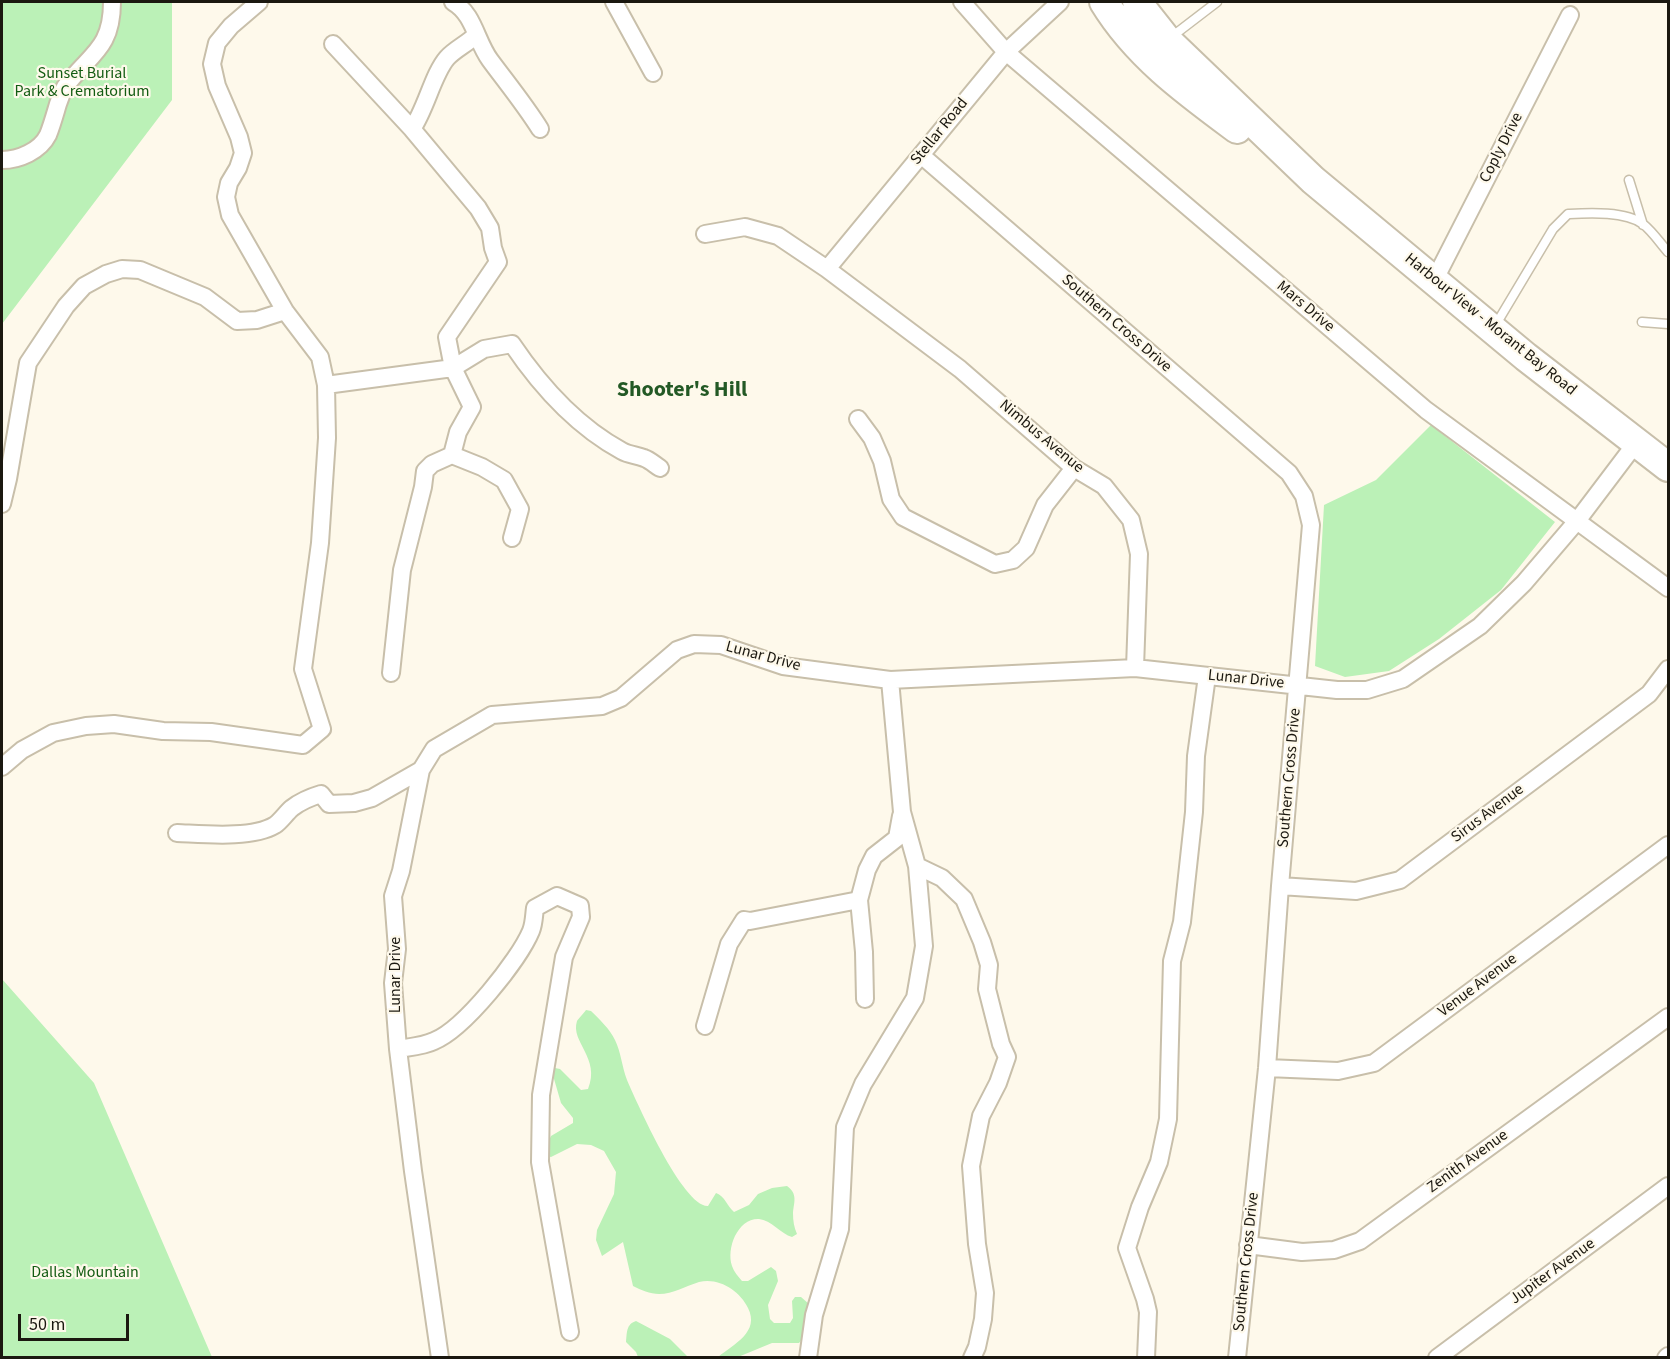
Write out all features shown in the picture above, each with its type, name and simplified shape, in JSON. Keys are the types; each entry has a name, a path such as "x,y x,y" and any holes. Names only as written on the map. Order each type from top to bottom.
{"highway":[{"name":"Harbour View - Morant Bay Road","path":"1104,2 1152,63 1242,132 1313,180"},
{"name":"Harbour View - Morant Bay Road","path":"1137,2 1167,40 1313,180 1493,330 1668,467"}],"street":[{"path":"2,160 30,153 47,137 64,88 94,56 105,39 112,18 112,2"},
{"path":"2,766 22,750 53,733 86,726 114,724 163,731 211,732 303,745 322,729 303,669 320,543 327,438 326,385 320,357 285,311 230,215 227,190 243,153 239,137 217,86 212,64 217,43 231,26 259,2"},
{"path":"453,2 473,9 476,35 490,60 540,129"},
{"name":"Mars Drive","path":"962,2 1006,52 1426,410 1668,588"},
{"name":"Stellar Road","path":"827,268 1006,52 1060,2"},
{"path":"620,3 653,74"},
{"name":"Coply Drive","path":"1434,281 1570,15"},
{"path":"412,129 427,103 447,58 476,35"},
{"path":"333,44 412,129 478,208 490,228 498,262 447,337 453,368 472,407 458,432 452,455"},
{"name":"Southern Cross Drive","path":"921,155 1289,473 1304,496 1311,525 1267,1068 1237,1358"},
{"name":"Nimbus Avenue","path":"705,234 745,227 778,236 827,268 960,369 1074,468 1104,486 1131,520 1139,554 1136,668"},
{"path":"2,504 28,363 66,306 84,286 106,274 122,269 140,270 206,297 237,321 257,320 285,311"},
{"path":"326,385 453,368 484,349 512,344 551,396 596,435 624,453 646,458 660,468"},
{"path":"858,419 872,438 882,461 891,499 903,517 995,564 1013,560 1026,548 1045,505 1074,468"},
{"name":"Lunar Drive","path":"440,1358 413,1171 398,1049 393,982 397,949 393,896 401,871 421,770 434,749 492,715 602,706 621,698 677,650 694,644 721,645 783,666 890,681 1136,668 1338,690 1367,690 1403,679 1480,626 1524,583 1577,521 1636,442"},
{"path":"391,673 402,570 425,471 432,464 452,455 482,467 504,480 520,508 512,538"},
{"name":"Sirus Avenue","path":"1280,886 1356,891 1400,880 1649,694 1668,669"},
{"path":"1146,1358 1148,1312 1127,1248 1140,1207 1159,1162 1168,1119 1172,961 1182,922 1194,812 1196,756 1207,675"},
{"path":"808,1358 814,1315 840,1229 846,1127 863,1084 915,998 924,946 917,866 902,812 890,681"},
{"path":"177,833 220,835 250,832 275,825 292,808 307,798 321,794 330,804 354,803 372,798 421,770"},
{"path":"865,999 864,952 859,900 867,870 874,856 897,838 902,812"},
{"name":"Venue Avenue","path":"1267,1068 1338,1071 1374,1063 1668,845"},
{"path":"917,866 942,878 964,899 989,965 987,989 1000,1044 1007,1057 998,1083 981,1116 971,1166 977,1244 985,1293 983,1318 977,1347 972,1358"},
{"path":"398,1049 434,1042 455,1028 480,1004 522,947 532,929 535,908 557,896 580,906 581,916 564,957 541,1095 540,1162 570,1332"},
{"path":"705,1026 729,944 744,920 750,921 859,900"},
{"name":"Zenith Avenue","path":"1248,1245 1302,1252 1334,1250 1360,1241 1668,1017"},
{"name":"Jupiter Avenue","path":"1437,1358 1668,1186"}],"lane":[{"path":"1167,40 1217,2"},
{"path":"1629,180 1643,225"},
{"path":"1493,330 1553,229 1568,214 1603,213 1635,220 1643,225 1668,252"},
{"path":"1642,322 1668,324"}],"green space":[{"name":"Sunset Burial Park & Crematorium","path":"2,2 172,2 172,100 2,324"},
{"path":"1431,425 1555,522 1501,590 1439,639 1389,671 1345,677 1315,666 1324,505 1376,480"},
{"name":"Dallas Mountain","path":"2,979 94,1083 212,1357 2,1357"},
{"path":"586,1010 591,1011 613,1036 627,1080 650,1130 674,1173 698,1202 708,1206 716,1193 722,1196 734,1212 749,1205 758,1194 772,1188 787,1186 793,1192 793,1219 797,1234 792,1237 763,1220 752,1220 745,1223 735,1235 731,1259 734,1270 742,1281 748,1281 771,1267 776,1271 778,1281 768,1305 770,1319 774,1323 790,1323 793,1318 792,1301 795,1297 801,1297 809,1304 809,1331 799,1343 772,1343 738,1357 718,1357 744,1337 751,1324 748,1308 740,1296 728,1287 707,1281 669,1293 649,1293 633,1286 623,1242 602,1256 596,1240 597,1230 614,1194 616,1172 604,1151 591,1145 577,1144 551,1157 542,1155 551,1136 573,1123 573,1118 561,1103 552,1072 555,1068 560,1069 581,1090 588,1089 591,1068 576,1029 577,1021"},
{"path":"636,1321 670,1339 688,1357 638,1357 626,1342 629,1327"}],"district":[{"name":"Shooter's Hill","path":"682,391"}]}
